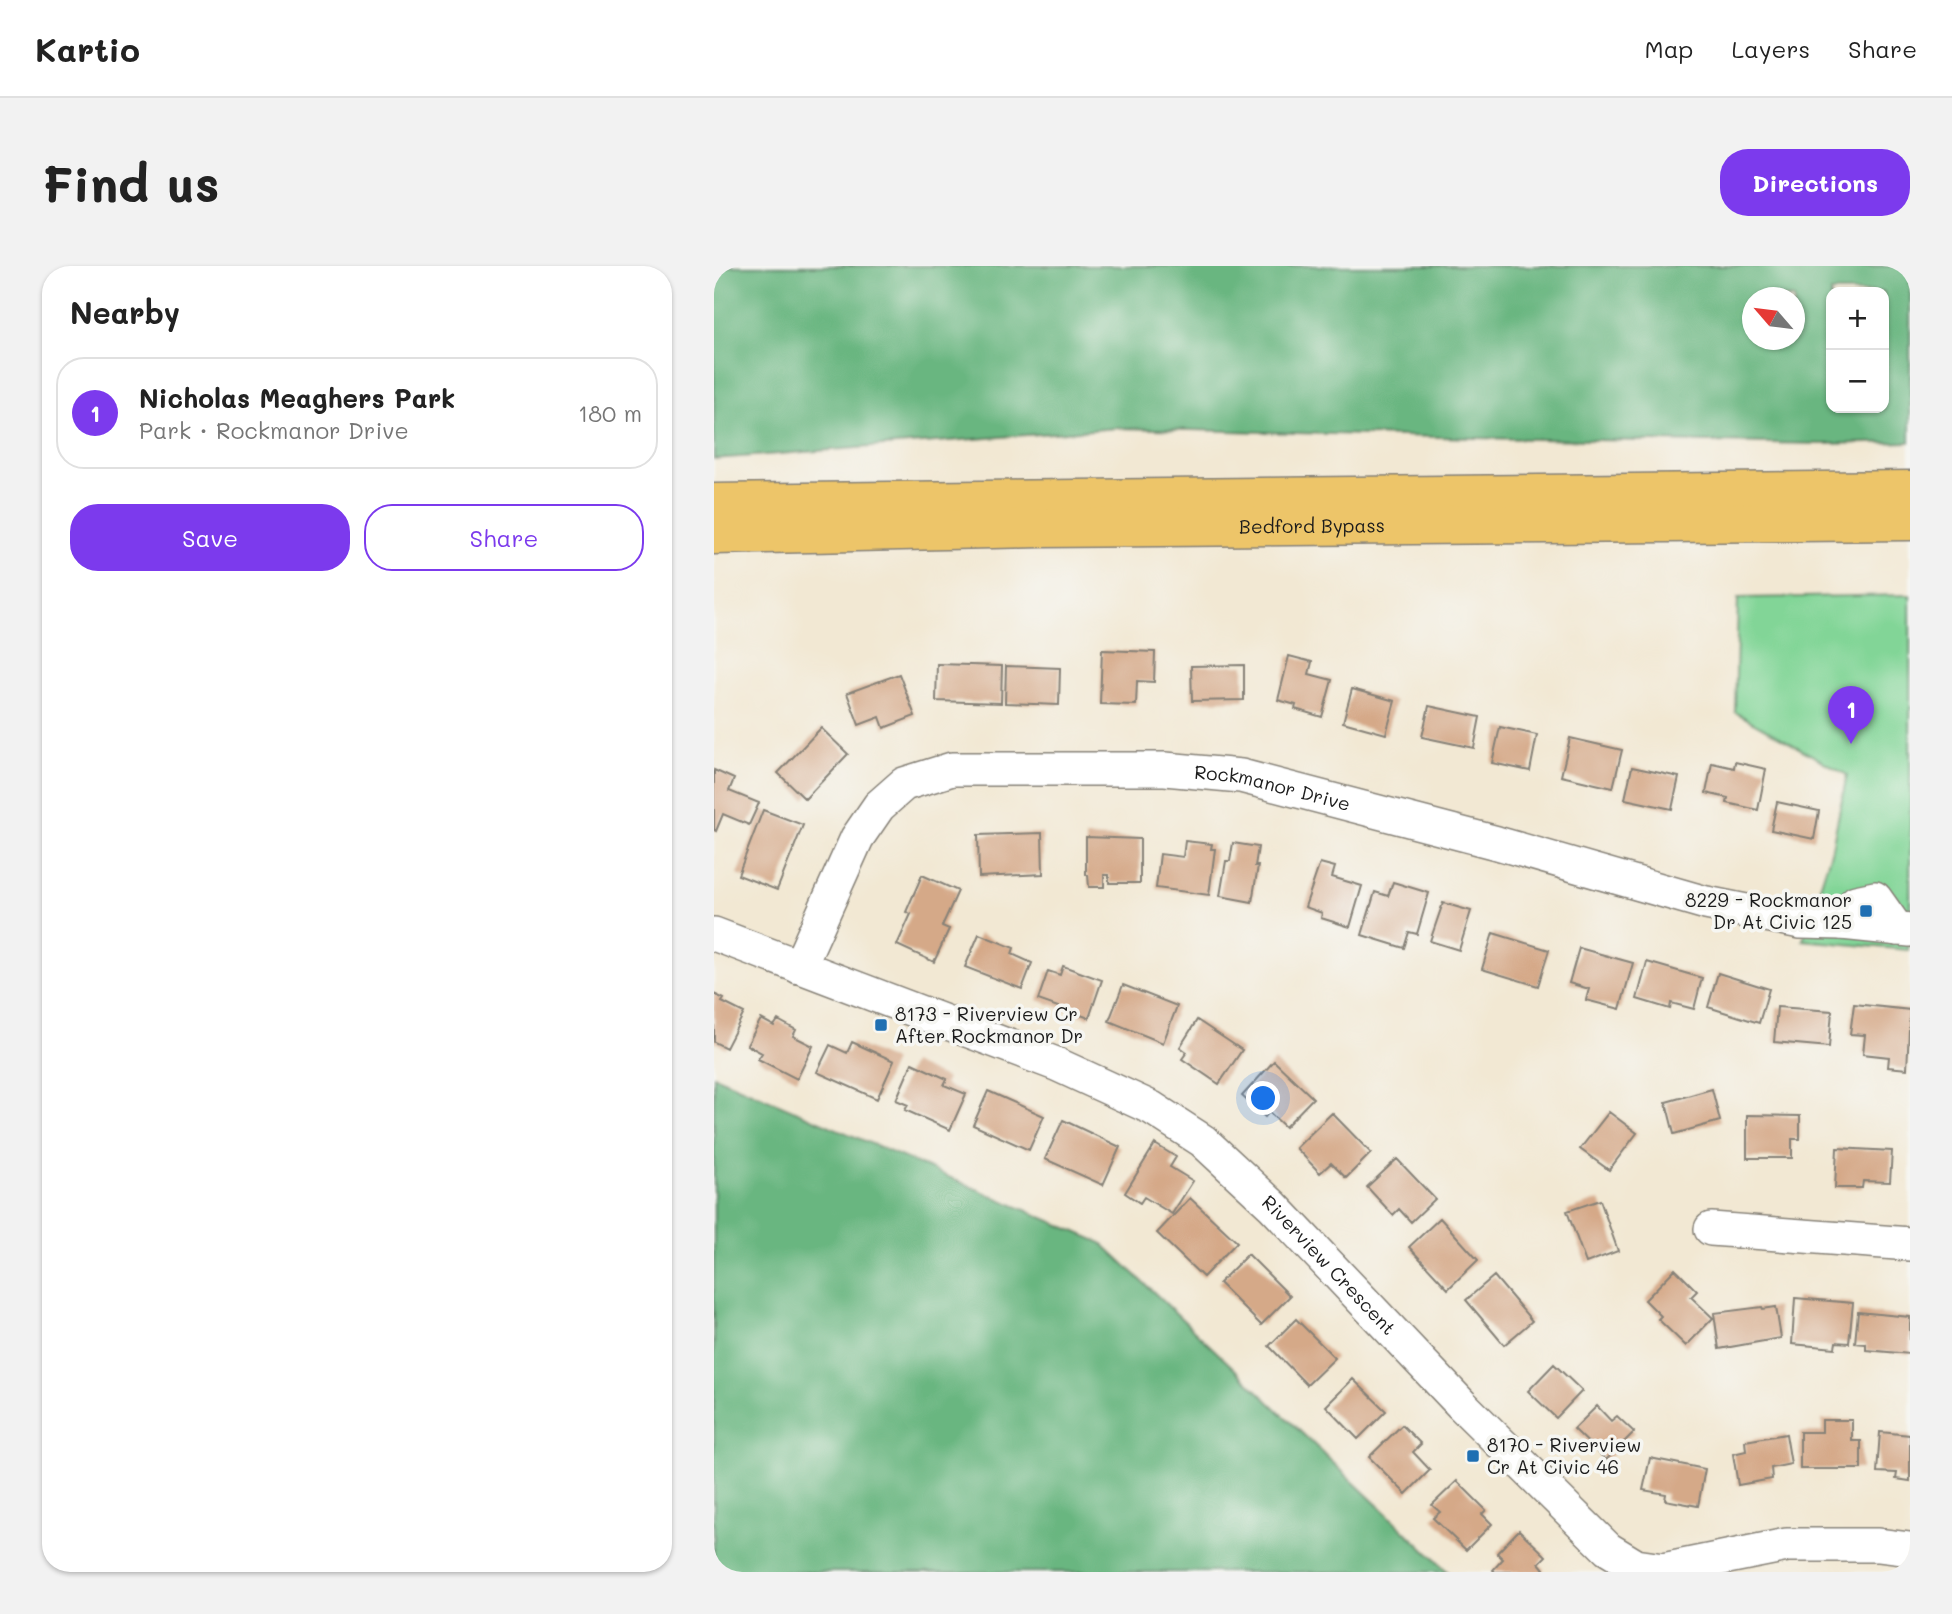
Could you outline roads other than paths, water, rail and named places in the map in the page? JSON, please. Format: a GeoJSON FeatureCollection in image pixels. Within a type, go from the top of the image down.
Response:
{"type":"FeatureCollection","features":[{"type":"Feature","properties":{"kind":"highway","name":"Bedford Bypass"},"geometry":{"type":"LineString","coordinates":[[714,503],[1910,490]]}},
{"type":"Feature","properties":{"kind":"highway","name":"Bedford Bypass"},"geometry":{"type":"LineString","coordinates":[[714,535],[1056,528],[1910,521]]}},
{"type":"Feature","properties":{"kind":"street","name":"Rockmanor Drive"},"geometry":{"type":"LineString","coordinates":[[799,967],[857,838],[879,806],[904,785],[952,769],[1165,769],[1241,776],[1484,839],[1706,903],[1801,922],[1903,929]]}},
{"type":"Feature","properties":{"kind":"street","name":"Riverview Crescent"},"geometry":{"type":"LineString","coordinates":[[714,934],[1056,1064],[1152,1108],[1203,1141],[1273,1206],[1528,1471],[1608,1549],[1636,1566],[1663,1570],[1787,1545],[1878,1545],[1910,1549]]}},
{"type":"Feature","properties":{"kind":"street"},"geometry":{"type":"LineString","coordinates":[[1711,1229],[1910,1244]]}},
{"type":"Feature","properties":{"kind":"place","name":"Nicholas Meaghers Park"},"geometry":{"type":"Point","coordinates":[1851,744]}},
{"type":"Feature","properties":{"kind":"place","name":"8229 - Rockmanor Dr At Civic 125"},"geometry":{"type":"Point","coordinates":[1866,911]}},
{"type":"Feature","properties":{"kind":"place","name":"8173 - Riverview Cr After Rockmanor Dr"},"geometry":{"type":"Point","coordinates":[881,1025]}},
{"type":"Feature","properties":{"kind":"place","name":"8170 - Riverview Cr At Civic 46"},"geometry":{"type":"Point","coordinates":[1473,1456]}}]}
